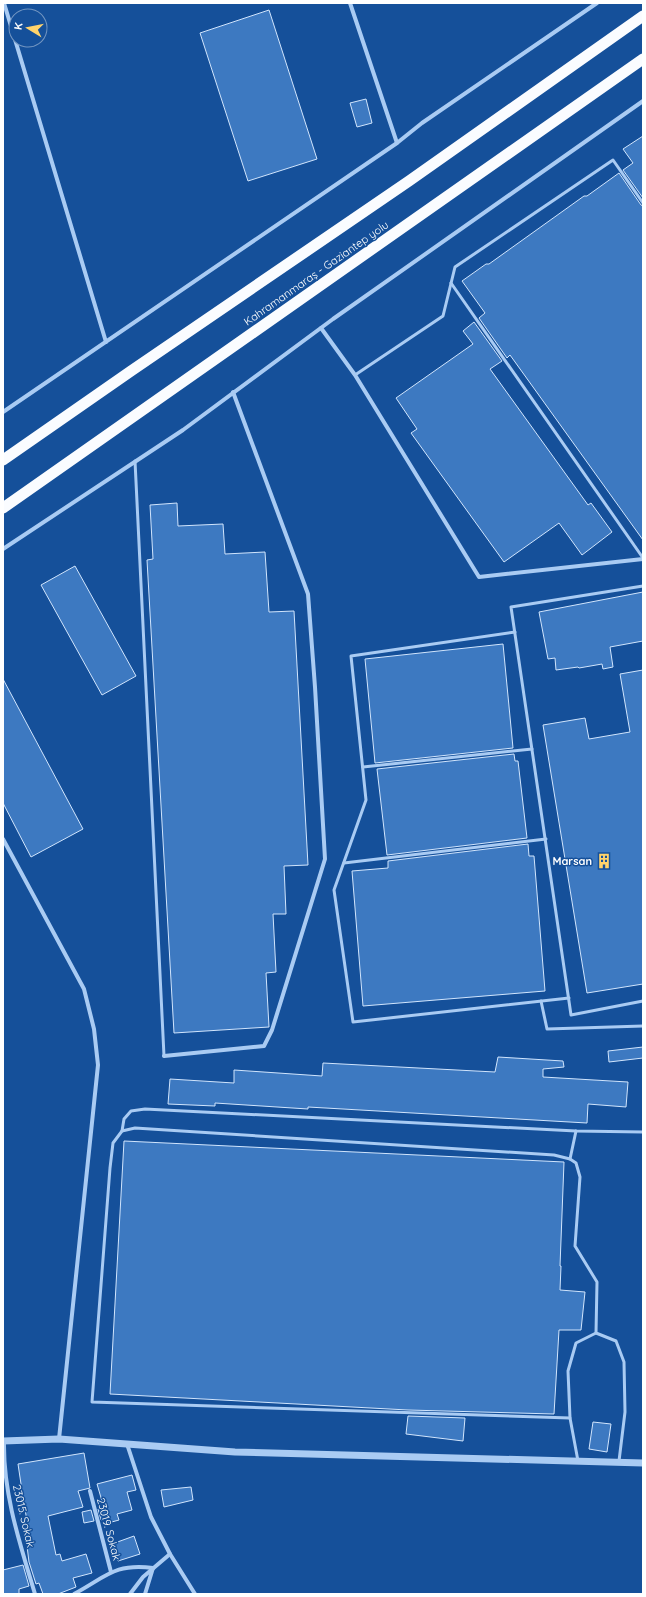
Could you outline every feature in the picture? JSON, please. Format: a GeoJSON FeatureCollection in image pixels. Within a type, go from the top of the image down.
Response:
{"type":"FeatureCollection","features":[{"type":"Feature","properties":{"kind":"highway","name":"Kahramanmaraş - Gaziantep yolu"},"geometry":{"type":"LineString","coordinates":[[3,460],[137,366],[416,177],[643,16]]}},
{"type":"Feature","properties":{"kind":"highway","name":"Kahramanmaraş - Gaziantep yolu"},"geometry":{"type":"LineString","coordinates":[[3,508],[643,59]]}},
{"type":"Feature","properties":{"kind":"street"},"geometry":{"type":"LineString","coordinates":[[4,3],[106,342]]}},
{"type":"Feature","properties":{"kind":"street"},"geometry":{"type":"LineString","coordinates":[[350,3],[397,143]]}},
{"type":"Feature","properties":{"kind":"street"},"geometry":{"type":"LineString","coordinates":[[3,412],[397,143],[422,123],[597,3]]}},
{"type":"Feature","properties":{"kind":"street"},"geometry":{"type":"LineString","coordinates":[[3,549],[183,430],[321,328],[643,101]]}},
{"type":"Feature","properties":{"kind":"street"},"geometry":{"type":"LineString","coordinates":[[321,328],[354,375],[479,578],[643,559]]}},
{"type":"Feature","properties":{"kind":"street"},"geometry":{"type":"LineString","coordinates":[[164,1056],[264,1046],[272,1030],[325,859],[308,594],[234,392]]}},
{"type":"Feature","properties":{"kind":"street"},"geometry":{"type":"LineString","coordinates":[[3,840],[84,989],[94,1030],[98,1065],[59,1439]]}},
{"type":"Feature","properties":{"kind":"street"},"geometry":{"type":"LineString","coordinates":[[4,1441],[59,1439],[235,1452],[643,1463]]}},
{"type":"Feature","properties":{"kind":"street","name":"23015. Sokak"},"geometry":{"type":"LineString","coordinates":[[4,1441],[4,1458],[12,1512],[35,1594]]}},
{"type":"Feature","properties":{"kind":"street"},"geometry":{"type":"LineString","coordinates":[[127,1444],[151,1517],[170,1554],[195,1594]]}},
{"type":"Feature","properties":{"kind":"street","name":"23019. Sokak"},"geometry":{"type":"LineString","coordinates":[[90,1491],[111,1572]]}},
{"type":"Feature","properties":{"kind":"street"},"geometry":{"type":"LineString","coordinates":[[130,1594],[143,1576],[170,1554]]}},
{"type":"Feature","properties":{"kind":"street"},"geometry":{"type":"LineString","coordinates":[[74,1594],[111,1572],[124,1567],[137,1566],[153,1568]]}},
{"type":"Feature","properties":{"kind":"street"},"geometry":{"type":"LineString","coordinates":[[145,1594],[153,1568]]}},
{"type":"Feature","properties":{"kind":"lane"},"geometry":{"type":"LineString","coordinates":[[354,375],[443,316],[455,267],[613,160],[643,203]]}},
{"type":"Feature","properties":{"kind":"lane"},"geometry":{"type":"LineString","coordinates":[[451,283],[643,559]]}},
{"type":"Feature","properties":{"kind":"lane"},"geometry":{"type":"LineString","coordinates":[[135,461],[164,1056]]}},
{"type":"Feature","properties":{"kind":"lane"},"geometry":{"type":"LineString","coordinates":[[643,586],[511,607],[571,1015],[643,1001]]}},
{"type":"Feature","properties":{"kind":"lane"},"geometry":{"type":"LineString","coordinates":[[515,632],[351,656],[366,800],[334,890],[353,1022],[569,998]]}},
{"type":"Feature","properties":{"kind":"lane"},"geometry":{"type":"LineString","coordinates":[[363,767],[532,749]]}},
{"type":"Feature","properties":{"kind":"lane"},"geometry":{"type":"LineString","coordinates":[[344,863],[546,839]]}},
{"type":"Feature","properties":{"kind":"lane"},"geometry":{"type":"LineString","coordinates":[[541,1001],[546,1029],[643,1026]]}},
{"type":"Feature","properties":{"kind":"lane"},"geometry":{"type":"LineString","coordinates":[[570,1418],[92,1402],[113,1143],[122,1131],[124,1120],[131,1111],[145,1109],[576,1131],[643,1132]]}},
{"type":"Feature","properties":{"kind":"lane"},"geometry":{"type":"LineString","coordinates":[[122,1131],[135,1128],[554,1155],[570,1159],[576,1164],[580,1177],[575,1246],[598,1282],[596,1333]]}},
{"type":"Feature","properties":{"kind":"lane"},"geometry":{"type":"LineString","coordinates":[[570,1159],[576,1131]]}},
{"type":"Feature","properties":{"kind":"lane"},"geometry":{"type":"LineString","coordinates":[[578,1461],[570,1418],[568,1371],[576,1343],[596,1333],[616,1341],[624,1362],[625,1412],[619,1462]]}},
{"type":"Feature","properties":{"kind":"building"},"geometry":{"type":"Polygon","coordinates":[[[269,10],[317,159],[248,181],[200,33],[269,10]]]}},
{"type":"Feature","properties":{"kind":"building"},"geometry":{"type":"Polygon","coordinates":[[[366,99],[372,123],[357,127],[350,103],[366,99]]]}},
{"type":"Feature","properties":{"kind":"building"},"geometry":{"type":"Polygon","coordinates":[[[643,136],[643,198],[623,170],[633,163],[623,149],[643,136]]]}},
{"type":"Feature","properties":{"kind":"building"},"geometry":{"type":"Polygon","coordinates":[[[619,173],[643,206],[643,540],[510,355],[507,358],[479,318],[485,313],[462,281],[486,264],[489,264],[584,196],[587,196],[619,173]]]}},
{"type":"Feature","properties":{"kind":"building"},"geometry":{"type":"Polygon","coordinates":[[[474,322],[502,361],[490,369],[588,505],[591,503],[612,532],[582,555],[559,523],[504,562],[411,433],[417,429],[396,398],[473,344],[463,331],[474,322]]]}},
{"type":"Feature","properties":{"kind":"building"},"geometry":{"type":"Polygon","coordinates":[[[177,503],[178,526],[223,524],[225,554],[265,552],[269,612],[294,611],[308,865],[284,866],[286,914],[273,914],[276,972],[266,973],[269,1027],[174,1033],[147,560],[153,559],[150,505],[177,503]]]}},
{"type":"Feature","properties":{"kind":"building"},"geometry":{"type":"Polygon","coordinates":[[[75,566],[136,676],[102,695],[41,585],[75,566]]]}},
{"type":"Feature","properties":{"kind":"building"},"geometry":{"type":"Polygon","coordinates":[[[643,592],[643,641],[610,647],[613,667],[603,669],[602,664],[556,670],[555,658],[548,659],[539,612],[643,592]]]}},
{"type":"Feature","properties":{"kind":"building"},"geometry":{"type":"Polygon","coordinates":[[[503,644],[513,748],[375,763],[365,659],[503,644]]]}},
{"type":"Feature","properties":{"kind":"building","name":"Marsan"},"geometry":{"type":"Polygon","coordinates":[[[643,670],[643,984],[587,993],[543,725],[585,718],[589,739],[630,732],[620,674],[643,670]]]}},
{"type":"Feature","properties":{"kind":"building"},"geometry":{"type":"Polygon","coordinates":[[[3,679],[83,829],[31,857],[3,803],[3,679]]]}},
{"type":"Feature","properties":{"kind":"building"},"geometry":{"type":"Polygon","coordinates":[[[514,754],[515,761],[518,761],[527,838],[387,855],[377,769],[514,754]]]}},
{"type":"Feature","properties":{"kind":"building"},"geometry":{"type":"Polygon","coordinates":[[[528,844],[529,856],[534,856],[545,991],[363,1006],[352,871],[388,868],[388,861],[528,844]]]}},
{"type":"Feature","properties":{"kind":"building"},"geometry":{"type":"Polygon","coordinates":[[[643,1047],[643,1058],[609,1062],[608,1051],[643,1047]]]}},
{"type":"Feature","properties":{"kind":"building"},"geometry":{"type":"Polygon","coordinates":[[[498,1057],[563,1061],[564,1067],[543,1069],[543,1077],[628,1082],[626,1107],[588,1104],[587,1123],[308,1107],[308,1109],[215,1103],[215,1106],[168,1104],[170,1079],[234,1083],[234,1070],[322,1076],[323,1063],[495,1072],[498,1057]]]}},
{"type":"Feature","properties":{"kind":"building"},"geometry":{"type":"Polygon","coordinates":[[[124,1141],[564,1162],[560,1290],[585,1292],[581,1330],[559,1330],[554,1414],[408,1410],[110,1394],[124,1141]]]}},
{"type":"Feature","properties":{"kind":"building"},"geometry":{"type":"Polygon","coordinates":[[[408,1416],[465,1418],[463,1441],[406,1434],[408,1416]]]}},
{"type":"Feature","properties":{"kind":"building"},"geometry":{"type":"Polygon","coordinates":[[[593,1422],[611,1424],[607,1452],[589,1449],[593,1422]]]}},
{"type":"Feature","properties":{"kind":"building"},"geometry":{"type":"Polygon","coordinates":[[[84,1453],[90,1488],[78,1491],[83,1507],[48,1516],[56,1555],[60,1554],[62,1561],[86,1554],[92,1573],[73,1578],[76,1587],[58,1594],[43,1594],[39,1583],[36,1584],[29,1562],[27,1546],[32,1545],[25,1510],[22,1511],[21,1484],[18,1464],[84,1453]]]}},
{"type":"Feature","properties":{"kind":"building"},"geometry":{"type":"Polygon","coordinates":[[[132,1475],[136,1490],[127,1492],[132,1510],[117,1514],[119,1520],[108,1523],[107,1519],[101,1520],[98,1509],[104,1508],[97,1484],[132,1475]]]}},
{"type":"Feature","properties":{"kind":"building"},"geometry":{"type":"Polygon","coordinates":[[[191,1487],[193,1500],[164,1507],[161,1490],[191,1487]]]}},
{"type":"Feature","properties":{"kind":"building"},"geometry":{"type":"Polygon","coordinates":[[[91,1510],[94,1521],[84,1523],[82,1512],[91,1510]]]}},
{"type":"Feature","properties":{"kind":"building"},"geometry":{"type":"Polygon","coordinates":[[[134,1536],[140,1554],[118,1561],[112,1544],[134,1536]]]}},
{"type":"Feature","properties":{"kind":"building"},"geometry":{"type":"Polygon","coordinates":[[[23,1565],[29,1586],[19,1589],[19,1594],[3,1594],[3,1570],[23,1565]]]}},
{"type":"Feature","properties":{"kind":"place","name":"Marsan"},"geometry":{"type":"Point","coordinates":[604,861]}}]}
